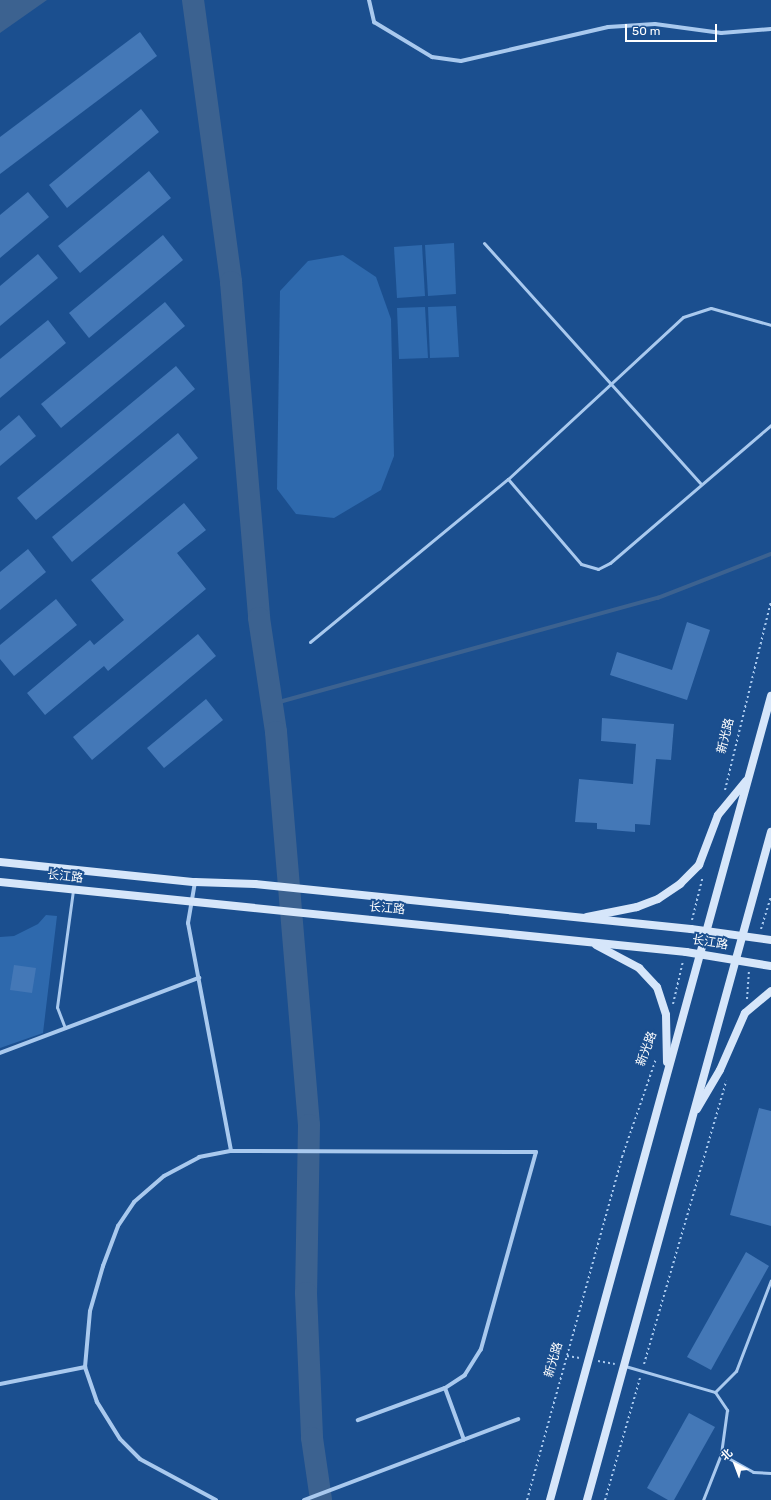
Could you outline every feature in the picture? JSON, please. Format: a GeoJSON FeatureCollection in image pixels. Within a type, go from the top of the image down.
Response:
{"type":"FeatureCollection","features":[{"type":"Feature","properties":{"kind":"main road","name":"新光路"},"geometry":{"type":"LineString","coordinates":[[550,1500],[771,696]]}},
{"type":"Feature","properties":{"kind":"main road"},"geometry":{"type":"LineString","coordinates":[[581,918],[637,907],[658,899],[680,884],[699,865],[718,815],[748,779]]}},
{"type":"Feature","properties":{"kind":"main road"},"geometry":{"type":"LineString","coordinates":[[587,1500],[734,959],[771,832]]}},
{"type":"Feature","properties":{"kind":"main road","name":"长江路"},"geometry":{"type":"LineString","coordinates":[[0,862],[195,882],[255,884],[327,893],[691,929],[771,940]]}},
{"type":"Feature","properties":{"kind":"main road","name":"长江路"},"geometry":{"type":"LineString","coordinates":[[0,882],[327,916],[582,940],[686,952],[771,966]]}},
{"type":"Feature","properties":{"kind":"main road"},"geometry":{"type":"LineString","coordinates":[[582,940],[639,968],[657,987],[666,1015],[668,1070]]}},
{"type":"Feature","properties":{"kind":"main road"},"geometry":{"type":"LineString","coordinates":[[691,1118],[720,1070],[745,1014],[771,991]]}},
{"type":"Feature","properties":{"kind":"street"},"geometry":{"type":"LineString","coordinates":[[369,0],[374,22],[432,57],[460,61],[608,27],[655,24],[721,33],[771,29]]}},
{"type":"Feature","properties":{"kind":"street"},"geometry":{"type":"LineString","coordinates":[[195,882],[188,923],[231,1151]]}},
{"type":"Feature","properties":{"kind":"street"},"geometry":{"type":"LineString","coordinates":[[0,1053],[198,978]]}},
{"type":"Feature","properties":{"kind":"street"},"geometry":{"type":"LineString","coordinates":[[216,1500],[140,1459],[125,1444],[97,1402],[85,1367],[90,1311],[103,1266],[118,1226],[134,1202],[164,1176],[199,1157],[231,1151],[283,1153],[332,1150],[536,1152],[481,1350],[465,1375],[445,1388],[358,1420]]}},
{"type":"Feature","properties":{"kind":"street"},"geometry":{"type":"LineString","coordinates":[[0,1384],[85,1367]]}},
{"type":"Feature","properties":{"kind":"street"},"geometry":{"type":"LineString","coordinates":[[445,1388],[464,1440]]}},
{"type":"Feature","properties":{"kind":"street"},"geometry":{"type":"LineString","coordinates":[[304,1500],[346,1487],[518,1419]]}},
{"type":"Feature","properties":{"kind":"lane"},"geometry":{"type":"LineString","coordinates":[[484,243],[701,484]]}},
{"type":"Feature","properties":{"kind":"lane"},"geometry":{"type":"LineString","coordinates":[[310,642],[508,479],[683,317],[699,309],[711,308],[771,325]]}},
{"type":"Feature","properties":{"kind":"lane"},"geometry":{"type":"LineString","coordinates":[[508,479],[581,564],[598,569],[610,563],[771,425]]}},
{"type":"Feature","properties":{"kind":"lane"},"geometry":{"type":"LineString","coordinates":[[64,1028],[57,1007],[73,890]]}},
{"type":"Feature","properties":{"kind":"lane"},"geometry":{"type":"LineString","coordinates":[[715,1392],[736,1371],[771,1280]]}},
{"type":"Feature","properties":{"kind":"lane"},"geometry":{"type":"LineString","coordinates":[[624,1366],[715,1392],[727,1410],[721,1454],[703,1500]]}},
{"type":"Feature","properties":{"kind":"lane"},"geometry":{"type":"LineString","coordinates":[[721,1454],[754,1472],[771,1473]]}},
{"type":"Feature","properties":{"kind":"path","name":"新光路"},"geometry":{"type":"LineString","coordinates":[[724,793],[771,601]]}},
{"type":"Feature","properties":{"kind":"path"},"geometry":{"type":"LineString","coordinates":[[691,929],[703,874]]}},
{"type":"Feature","properties":{"kind":"path"},"geometry":{"type":"LineString","coordinates":[[759,938],[771,897]]}},
{"type":"Feature","properties":{"kind":"path"},"geometry":{"type":"LineString","coordinates":[[672,1008],[686,952]]}},
{"type":"Feature","properties":{"kind":"path"},"geometry":{"type":"LineString","coordinates":[[745,1014],[750,963]]}},
{"type":"Feature","properties":{"kind":"path","name":"新光路"},"geometry":{"type":"LineString","coordinates":[[527,1500],[622,1157],[658,1053]]}},
{"type":"Feature","properties":{"kind":"path"},"geometry":{"type":"LineString","coordinates":[[605,1500],[728,1073]]}},
{"type":"Feature","properties":{"kind":"shaded area"},"geometry":{"type":"Polygon","coordinates":[[[0,0],[47,0],[0,33],[0,0]]]}},
{"type":"Feature","properties":{"kind":"shaded area"},"geometry":{"type":"Polygon","coordinates":[[[454,243],[456,294],[428,296],[425,245],[454,243]]]}},
{"type":"Feature","properties":{"kind":"shaded area"},"geometry":{"type":"Polygon","coordinates":[[[422,245],[425,296],[397,298],[394,247],[422,245]]]}},
{"type":"Feature","properties":{"kind":"shaded area"},"geometry":{"type":"Polygon","coordinates":[[[343,255],[376,277],[391,319],[394,456],[381,490],[334,518],[296,514],[277,489],[280,291],[308,261],[343,255]]]}},
{"type":"Feature","properties":{"kind":"shaded area"},"geometry":{"type":"Polygon","coordinates":[[[456,306],[459,357],[430,358],[428,307],[456,306]]]}},
{"type":"Feature","properties":{"kind":"shaded area"},"geometry":{"type":"Polygon","coordinates":[[[425,307],[428,358],[399,359],[397,308],[425,307]]]}},
{"type":"Feature","properties":{"kind":"shaded area"},"geometry":{"type":"Polygon","coordinates":[[[46,915],[57,916],[43,1033],[0,1048],[0,937],[14,936],[38,924],[46,915]]]}},
{"type":"Feature","properties":{"kind":"building"},"geometry":{"type":"Polygon","coordinates":[[[140,32],[157,56],[0,174],[0,137],[140,32]]]}},
{"type":"Feature","properties":{"kind":"building"},"geometry":{"type":"Polygon","coordinates":[[[141,109],[159,132],[67,208],[49,185],[141,109]]]}},
{"type":"Feature","properties":{"kind":"building"},"geometry":{"type":"Polygon","coordinates":[[[149,171],[171,198],[80,273],[58,246],[149,171]]]}},
{"type":"Feature","properties":{"kind":"building"},"geometry":{"type":"Polygon","coordinates":[[[28,192],[49,217],[0,258],[0,215],[28,192]]]}},
{"type":"Feature","properties":{"kind":"building"},"geometry":{"type":"Polygon","coordinates":[[[163,235],[183,260],[89,338],[69,313],[163,235]]]}},
{"type":"Feature","properties":{"kind":"building"},"geometry":{"type":"Polygon","coordinates":[[[38,254],[58,278],[0,326],[0,286],[38,254]]]}},
{"type":"Feature","properties":{"kind":"building"},"geometry":{"type":"Polygon","coordinates":[[[165,302],[185,326],[61,428],[41,404],[165,302]]]}},
{"type":"Feature","properties":{"kind":"building"},"geometry":{"type":"Polygon","coordinates":[[[48,320],[66,343],[0,398],[0,359],[48,320]]]}},
{"type":"Feature","properties":{"kind":"building"},"geometry":{"type":"Polygon","coordinates":[[[176,366],[195,389],[36,520],[17,498],[176,366]]]}},
{"type":"Feature","properties":{"kind":"building"},"geometry":{"type":"Polygon","coordinates":[[[19,415],[36,436],[0,466],[0,431],[19,415]]]}},
{"type":"Feature","properties":{"kind":"building"},"geometry":{"type":"Polygon","coordinates":[[[178,433],[198,458],[72,562],[52,537],[178,433]]]}},
{"type":"Feature","properties":{"kind":"building"},"geometry":{"type":"Polygon","coordinates":[[[184,503],[206,530],[177,553],[206,589],[108,671],[104,666],[45,715],[27,693],[90,640],[94,645],[124,620],[91,580],[184,503]]]}},
{"type":"Feature","properties":{"kind":"building"},"geometry":{"type":"Polygon","coordinates":[[[28,549],[46,572],[0,610],[0,572],[28,549]]]}},
{"type":"Feature","properties":{"kind":"building"},"geometry":{"type":"Polygon","coordinates":[[[56,599],[77,625],[14,676],[0,659],[0,645],[56,599]]]}},
{"type":"Feature","properties":{"kind":"building"},"geometry":{"type":"Polygon","coordinates":[[[687,622],[710,630],[687,700],[610,675],[617,652],[672,670],[687,622]]]}},
{"type":"Feature","properties":{"kind":"building"},"geometry":{"type":"Polygon","coordinates":[[[198,634],[216,656],[92,760],[73,737],[198,634]]]}},
{"type":"Feature","properties":{"kind":"building"},"geometry":{"type":"Polygon","coordinates":[[[206,699],[223,720],[164,768],[147,748],[206,699]]]}},
{"type":"Feature","properties":{"kind":"building"},"geometry":{"type":"Polygon","coordinates":[[[602,718],[674,724],[671,760],[656,759],[650,825],[635,824],[635,832],[597,829],[597,823],[575,822],[579,779],[633,784],[636,744],[601,741],[602,718]]]}},
{"type":"Feature","properties":{"kind":"building"},"geometry":{"type":"Polygon","coordinates":[[[14,965],[36,968],[32,993],[10,990],[14,965]]]}},
{"type":"Feature","properties":{"kind":"building"},"geometry":{"type":"Polygon","coordinates":[[[759,1108],[771,1111],[771,1226],[730,1215],[759,1108]]]}},
{"type":"Feature","properties":{"kind":"building"},"geometry":{"type":"Polygon","coordinates":[[[746,1252],[769,1266],[711,1370],[687,1357],[746,1252]]]}},
{"type":"Feature","properties":{"kind":"building"},"geometry":{"type":"Polygon","coordinates":[[[689,1413],[715,1427],[674,1500],[668,1500],[647,1488],[689,1413]]]}},
{"type":"Feature","properties":{"kind":"waterway"},"geometry":{"type":"LineString","coordinates":[[193,0],[231,282],[259,618],[276,732],[309,1125],[306,1293],[312,1438],[321,1500]]}},
{"type":"Feature","properties":{"kind":"waterway"},"geometry":{"type":"LineString","coordinates":[[272,704],[658,598],[771,554]]}}]}
